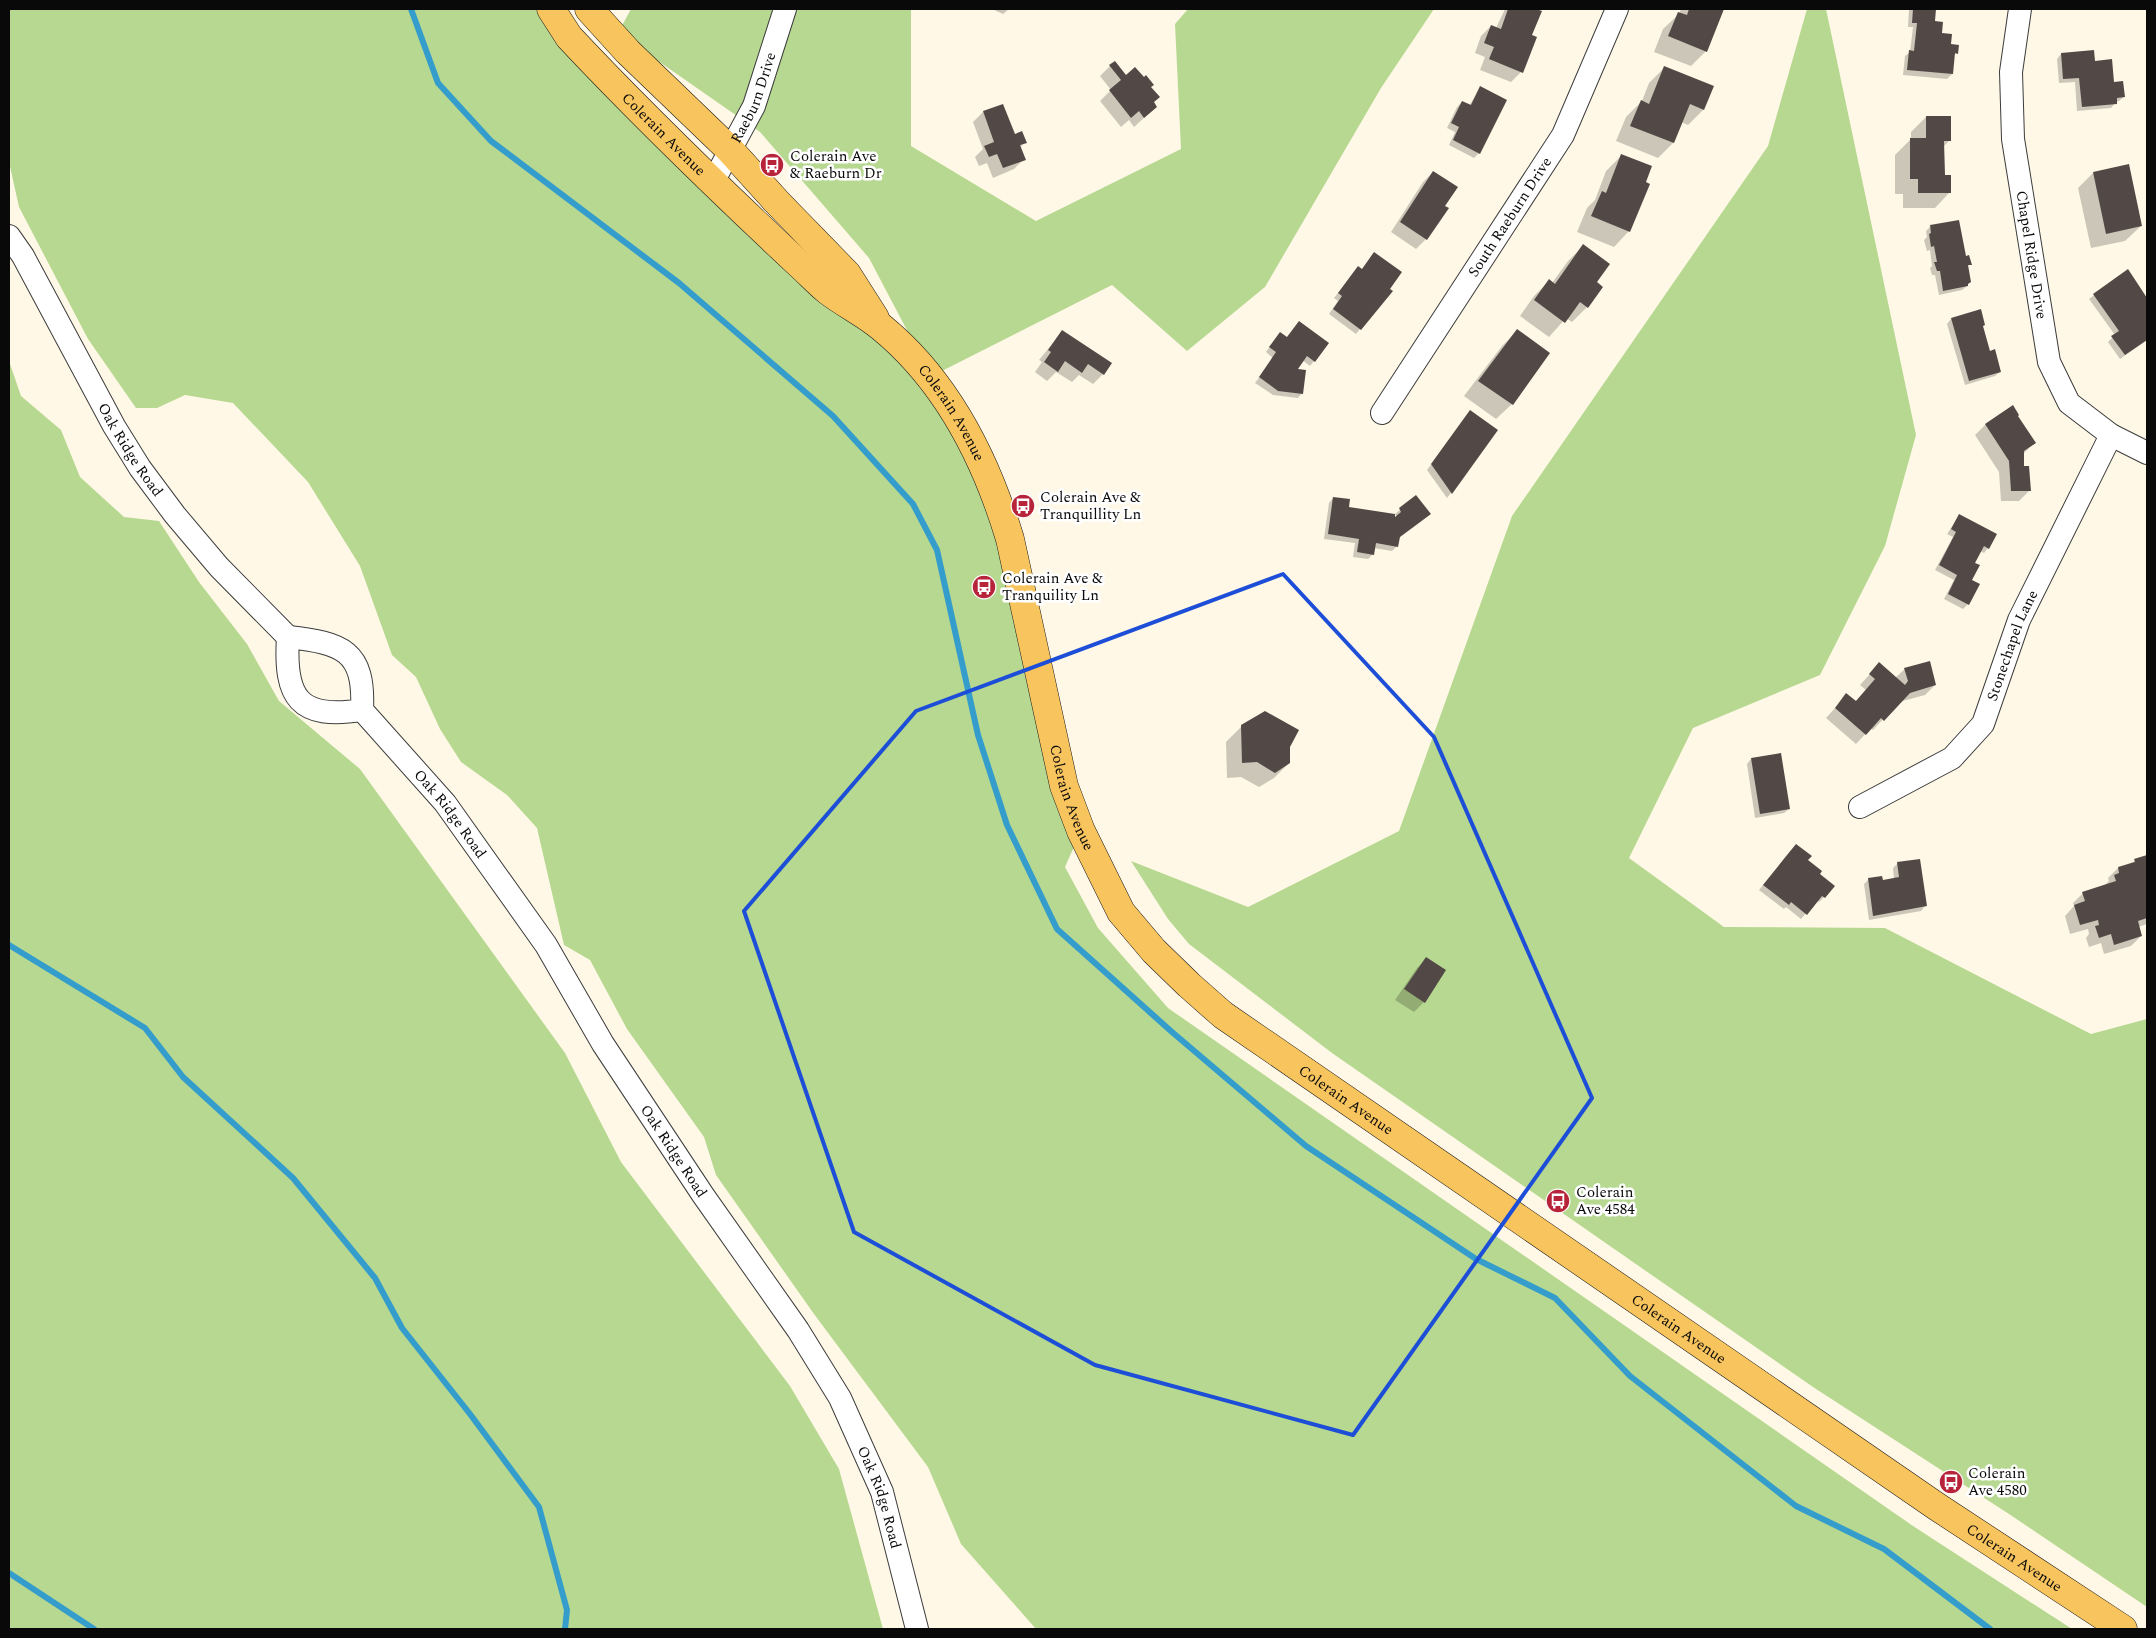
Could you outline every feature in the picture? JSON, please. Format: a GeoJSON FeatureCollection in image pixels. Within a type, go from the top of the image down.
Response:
{"type":"FeatureCollection","features":[{"type":"Feature","properties":{"kind":"main road","name":"Colerain Avenue"},"geometry":{"type":"LineString","coordinates":[[551,9],[569,37],[712,182],[827,290],[880,326],[908,351],[931,376],[961,422],[986,468],[1010,539],[1047,716],[1064,786],[1081,831],[1121,912],[1154,951],[1189,985],[1223,1014],[1928,1500],[2123,1629]]}},
{"type":"Feature","properties":{"kind":"main road","name":"Colerain Avenue"},"geometry":{"type":"LineString","coordinates":[[589,9],[628,52],[730,150],[776,201],[847,274],[880,326]]}},
{"type":"Feature","properties":{"kind":"street","name":"Raeburn Drive"},"geometry":{"type":"LineString","coordinates":[[712,182],[754,106],[785,9]]}},
{"type":"Feature","properties":{"kind":"street","name":"South Raeburn Drive"},"geometry":{"type":"LineString","coordinates":[[1382,413],[1564,135],[1617,9]]}},
{"type":"Feature","properties":{"kind":"street","name":"Chapel Ridge Drive"},"geometry":{"type":"LineString","coordinates":[[2020,9],[2010,72],[2013,139],[2049,362],[2069,402],[2111,435],[2147,453]]}},
{"type":"Feature","properties":{"kind":"street","name":"Oak Ridge Road"},"geometry":{"type":"LineString","coordinates":[[9,236],[23,256],[114,426],[140,468],[175,515],[219,567],[288,637]]}},
{"type":"Feature","properties":{"kind":"street","name":"Stonechapel Lane"},"geometry":{"type":"LineString","coordinates":[[1860,807],[1952,758],[1983,724],[2019,620],[2111,435]]}},
{"type":"Feature","properties":{"kind":"street"},"geometry":{"type":"LineString","coordinates":[[288,637],[321,640],[347,652],[360,672],[363,690],[362,710],[342,713],[317,711],[299,701],[291,683],[287,659],[288,637]]}},
{"type":"Feature","properties":{"kind":"street","name":"Oak Ridge Road"},"geometry":{"type":"LineString","coordinates":[[362,710],[445,803],[546,945],[603,1044],[702,1195],[798,1330],[840,1398],[882,1492],[917,1629]]}},
{"type":"Feature","properties":{"kind":"highlighted area"},"geometry":{"type":"Polygon","coordinates":[[[1283,574],[1434,737],[1592,1098],[1353,1435],[1095,1365],[854,1232],[744,911],[916,711],[1283,574]]]}},
{"type":"Feature","properties":{"kind":"green space"},"geometry":{"type":"Polygon","coordinates":[[[9,9],[551,9],[930,374],[869,258],[760,132],[618,33],[631,9],[911,9],[911,146],[1036,221],[1181,149],[1175,24],[1188,9],[1434,9],[1381,88],[1265,287],[1187,351],[1112,285],[932,376],[986,468],[1081,831],[1065,867],[1098,928],[1168,1008],[1913,1526],[2072,1629],[1036,1629],[961,1544],[928,1467],[814,1314],[716,1175],[704,1137],[627,1029],[590,960],[564,945],[537,828],[507,795],[461,762],[440,729],[416,677],[392,655],[360,566],[308,482],[233,403],[185,395],[157,408],[136,408],[88,339],[19,207],[9,162],[9,9]]]}},
{"type":"Feature","properties":{"kind":"green space"},"geometry":{"type":"Polygon","coordinates":[[[1807,9],[1826,9],[1916,435],[1885,546],[1820,675],[1693,728],[1629,858],[1724,927],[1885,928],[2091,1034],[2147,1019],[2147,1607],[2009,1514],[1813,1387],[1332,1053],[1189,944],[1168,919],[1131,861],[1248,907],[1399,831],[1512,516],[1768,146],[1807,9]]]}},
{"type":"Feature","properties":{"kind":"green space"},"geometry":{"type":"Polygon","coordinates":[[[9,361],[21,396],[61,430],[80,477],[124,517],[159,521],[199,582],[247,644],[279,701],[360,769],[565,1053],[621,1162],[790,1386],[839,1469],[883,1629],[9,1629],[9,361]]]}},
{"type":"Feature","properties":{"kind":"building"},"geometry":{"type":"Polygon","coordinates":[[[1508,9],[1536,9],[1542,11],[1532,35],[1537,37],[1523,73],[1489,59],[1494,47],[1484,43],[1491,25],[1501,29],[1508,9]]]}},
{"type":"Feature","properties":{"kind":"building"},"geometry":{"type":"Polygon","coordinates":[[[1689,9],[1724,9],[1707,52],[1668,36],[1678,12],[1687,15],[1689,9]]]}},
{"type":"Feature","properties":{"kind":"building"},"geometry":{"type":"Polygon","coordinates":[[[1913,9],[1936,9],[1935,21],[1943,22],[1942,33],[1952,34],[1951,44],[1959,45],[1958,54],[1955,53],[1953,74],[1907,70],[1909,50],[1914,51],[1917,23],[1912,23],[1913,9]]]}},
{"type":"Feature","properties":{"kind":"building"},"geometry":{"type":"Polygon","coordinates":[[[2094,50],[2095,61],[2112,59],[2114,82],[2123,81],[2125,97],[2117,98],[2117,104],[2082,107],[2079,78],[2063,79],[2061,53],[2094,50]]]}},
{"type":"Feature","properties":{"kind":"building"},"geometry":{"type":"Polygon","coordinates":[[[1115,61],[1126,75],[1135,67],[1144,77],[1146,75],[1154,85],[1151,87],[1160,97],[1154,102],[1157,107],[1144,118],[1139,111],[1131,118],[1109,90],[1121,80],[1109,65],[1115,61]]]}},
{"type":"Feature","properties":{"kind":"building"},"geometry":{"type":"Polygon","coordinates":[[[1664,66],[1714,86],[1704,110],[1690,104],[1674,143],[1630,126],[1641,100],[1649,104],[1664,66]]]}},
{"type":"Feature","properties":{"kind":"building"},"geometry":{"type":"Polygon","coordinates":[[[1480,86],[1507,100],[1480,154],[1453,140],[1459,127],[1451,123],[1462,101],[1471,105],[1480,86]]]}},
{"type":"Feature","properties":{"kind":"building"},"geometry":{"type":"Polygon","coordinates":[[[1003,104],[1015,134],[1022,131],[1027,143],[1020,145],[1026,160],[1003,168],[997,154],[989,157],[984,146],[994,142],[983,111],[1003,104]]]}},
{"type":"Feature","properties":{"kind":"building"},"geometry":{"type":"Polygon","coordinates":[[[1926,116],[1951,116],[1951,141],[1944,141],[1945,175],[1951,175],[1951,193],[1918,193],[1918,179],[1910,179],[1910,138],[1926,138],[1926,116]]]}},
{"type":"Feature","properties":{"kind":"building"},"geometry":{"type":"Polygon","coordinates":[[[1621,154],[1652,166],[1646,182],[1650,184],[1630,232],[1591,216],[1602,191],[1606,193],[1621,154]]]}},
{"type":"Feature","properties":{"kind":"building"},"geometry":{"type":"Polygon","coordinates":[[[2129,164],[2142,226],[2106,234],[2093,172],[2129,164]]]}},
{"type":"Feature","properties":{"kind":"building"},"geometry":{"type":"Polygon","coordinates":[[[1433,171],[1458,187],[1445,206],[1449,208],[1427,240],[1400,222],[1433,171]]]}},
{"type":"Feature","properties":{"kind":"building"},"geometry":{"type":"Polygon","coordinates":[[[1959,220],[1966,256],[1969,255],[1972,265],[1968,265],[1971,282],[1968,286],[1943,291],[1940,271],[1937,271],[1934,262],[1937,262],[1934,246],[1931,247],[1930,225],[1959,220]]]}},
{"type":"Feature","properties":{"kind":"building"},"geometry":{"type":"Polygon","coordinates":[[[1583,244],[1610,264],[1597,282],[1603,287],[1588,308],[1580,302],[1565,323],[1534,300],[1549,279],[1555,284],[1583,244]]]}},
{"type":"Feature","properties":{"kind":"building"},"geometry":{"type":"Polygon","coordinates":[[[1374,252],[1402,272],[1390,289],[1393,291],[1361,330],[1333,309],[1342,296],[1338,293],[1358,266],[1362,269],[1374,252]]]}},
{"type":"Feature","properties":{"kind":"building"},"geometry":{"type":"Polygon","coordinates":[[[2128,269],[2147,298],[2147,340],[2125,355],[2111,336],[2119,331],[2093,294],[2128,269]]]}},
{"type":"Feature","properties":{"kind":"building"},"geometry":{"type":"Polygon","coordinates":[[[1981,309],[1985,325],[1983,326],[1990,351],[1995,349],[2001,372],[1969,381],[1951,318],[1981,309]]]}},
{"type":"Feature","properties":{"kind":"building"},"geometry":{"type":"Polygon","coordinates":[[[1299,321],[1329,343],[1315,362],[1307,356],[1298,369],[1306,370],[1303,394],[1278,391],[1259,377],[1276,352],[1269,347],[1280,332],[1287,337],[1299,321]]]}},
{"type":"Feature","properties":{"kind":"building"},"geometry":{"type":"Polygon","coordinates":[[[1517,329],[1550,353],[1513,405],[1478,381],[1517,329]]]}},
{"type":"Feature","properties":{"kind":"building"},"geometry":{"type":"Polygon","coordinates":[[[1062,330],[1112,363],[1104,375],[1088,364],[1082,373],[1065,361],[1058,372],[1044,362],[1051,352],[1048,350],[1062,330]]]}},
{"type":"Feature","properties":{"kind":"building"},"geometry":{"type":"Polygon","coordinates":[[[2013,405],[2036,443],[2024,451],[2024,466],[2029,466],[2031,491],[2011,491],[2009,461],[1985,424],[2013,405]]]}},
{"type":"Feature","properties":{"kind":"building"},"geometry":{"type":"Polygon","coordinates":[[[1470,410],[1498,430],[1452,494],[1431,464],[1470,410]]]}},
{"type":"Feature","properties":{"kind":"building"},"geometry":{"type":"Polygon","coordinates":[[[1416,495],[1431,514],[1400,537],[1398,547],[1376,543],[1374,555],[1357,552],[1359,539],[1328,534],[1333,497],[1350,499],[1349,507],[1395,514],[1395,517],[1401,512],[1399,508],[1416,495]]]}},
{"type":"Feature","properties":{"kind":"building"},"geometry":{"type":"Polygon","coordinates":[[[1959,514],[1997,534],[1989,549],[1984,546],[1975,563],[1980,565],[1972,580],[1980,584],[1969,605],[1948,594],[1957,575],[1939,565],[1956,532],[1951,529],[1959,514]]]}},
{"type":"Feature","properties":{"kind":"building"},"geometry":{"type":"Polygon","coordinates":[[[1930,661],[1936,685],[1910,693],[1884,721],[1881,718],[1866,735],[1835,708],[1846,693],[1856,701],[1875,679],[1869,674],[1879,662],[1905,685],[1908,681],[1904,668],[1930,661]]]}},
{"type":"Feature","properties":{"kind":"building"},"geometry":{"type":"Polygon","coordinates":[[[1265,711],[1299,730],[1290,747],[1290,763],[1275,773],[1257,762],[1242,763],[1241,725],[1265,711]]]}},
{"type":"Feature","properties":{"kind":"building"},"geometry":{"type":"Polygon","coordinates":[[[1781,753],[1790,809],[1760,814],[1751,758],[1781,753]]]}},
{"type":"Feature","properties":{"kind":"building"},"geometry":{"type":"Polygon","coordinates":[[[1796,844],[1812,856],[1808,860],[1822,871],[1820,874],[1835,886],[1825,898],[1822,896],[1807,915],[1791,902],[1789,905],[1763,885],[1796,844]]]}},
{"type":"Feature","properties":{"kind":"building"},"geometry":{"type":"Polygon","coordinates":[[[2147,855],[2147,918],[2138,921],[2142,936],[2114,945],[2111,934],[2099,938],[2095,926],[2099,925],[2098,920],[2080,925],[2074,905],[2085,901],[2082,892],[2116,881],[2114,875],[2119,873],[2118,867],[2135,862],[2134,859],[2147,855]]]}},
{"type":"Feature","properties":{"kind":"building"},"geometry":{"type":"Polygon","coordinates":[[[1920,859],[1927,906],[1873,916],[1868,878],[1882,876],[1883,880],[1899,877],[1897,862],[1920,859]]]}},
{"type":"Feature","properties":{"kind":"building"},"geometry":{"type":"Polygon","coordinates":[[[1426,957],[1446,970],[1425,1003],[1404,989],[1426,957]]]}},
{"type":"Feature","properties":{"kind":"waterway"},"geometry":{"type":"LineString","coordinates":[[411,9],[438,83],[491,141],[679,283],[833,416],[913,504],[937,550],[978,735],[1007,825],[1057,929],[1172,1032],[1306,1146],[1476,1259],[1555,1298],[1630,1376],[1796,1506],[1884,1549],[1990,1629]]}},
{"type":"Feature","properties":{"kind":"waterway"},"geometry":{"type":"LineString","coordinates":[[9,945],[145,1028],[183,1077],[293,1178],[375,1278],[402,1328],[470,1414],[539,1507],[567,1610],[565,1629]]}},
{"type":"Feature","properties":{"kind":"waterway"},"geometry":{"type":"LineString","coordinates":[[9,1573],[94,1629]]}},
{"type":"Feature","properties":{"kind":"place","name":"Colerain Ave & Raeburn Dr"},"geometry":{"type":"Point","coordinates":[772,165]}},
{"type":"Feature","properties":{"kind":"place","name":"Colerain Ave & Tranquillity Ln"},"geometry":{"type":"Point","coordinates":[1023,506]}},
{"type":"Feature","properties":{"kind":"place","name":"Colerain Ave & Tranquility Ln"},"geometry":{"type":"Point","coordinates":[984,587]}},
{"type":"Feature","properties":{"kind":"place","name":"Colerain Ave 4584"},"geometry":{"type":"Point","coordinates":[1558,1201]}},
{"type":"Feature","properties":{"kind":"place","name":"Colerain Ave 4580"},"geometry":{"type":"Point","coordinates":[1951,1482]}}]}
